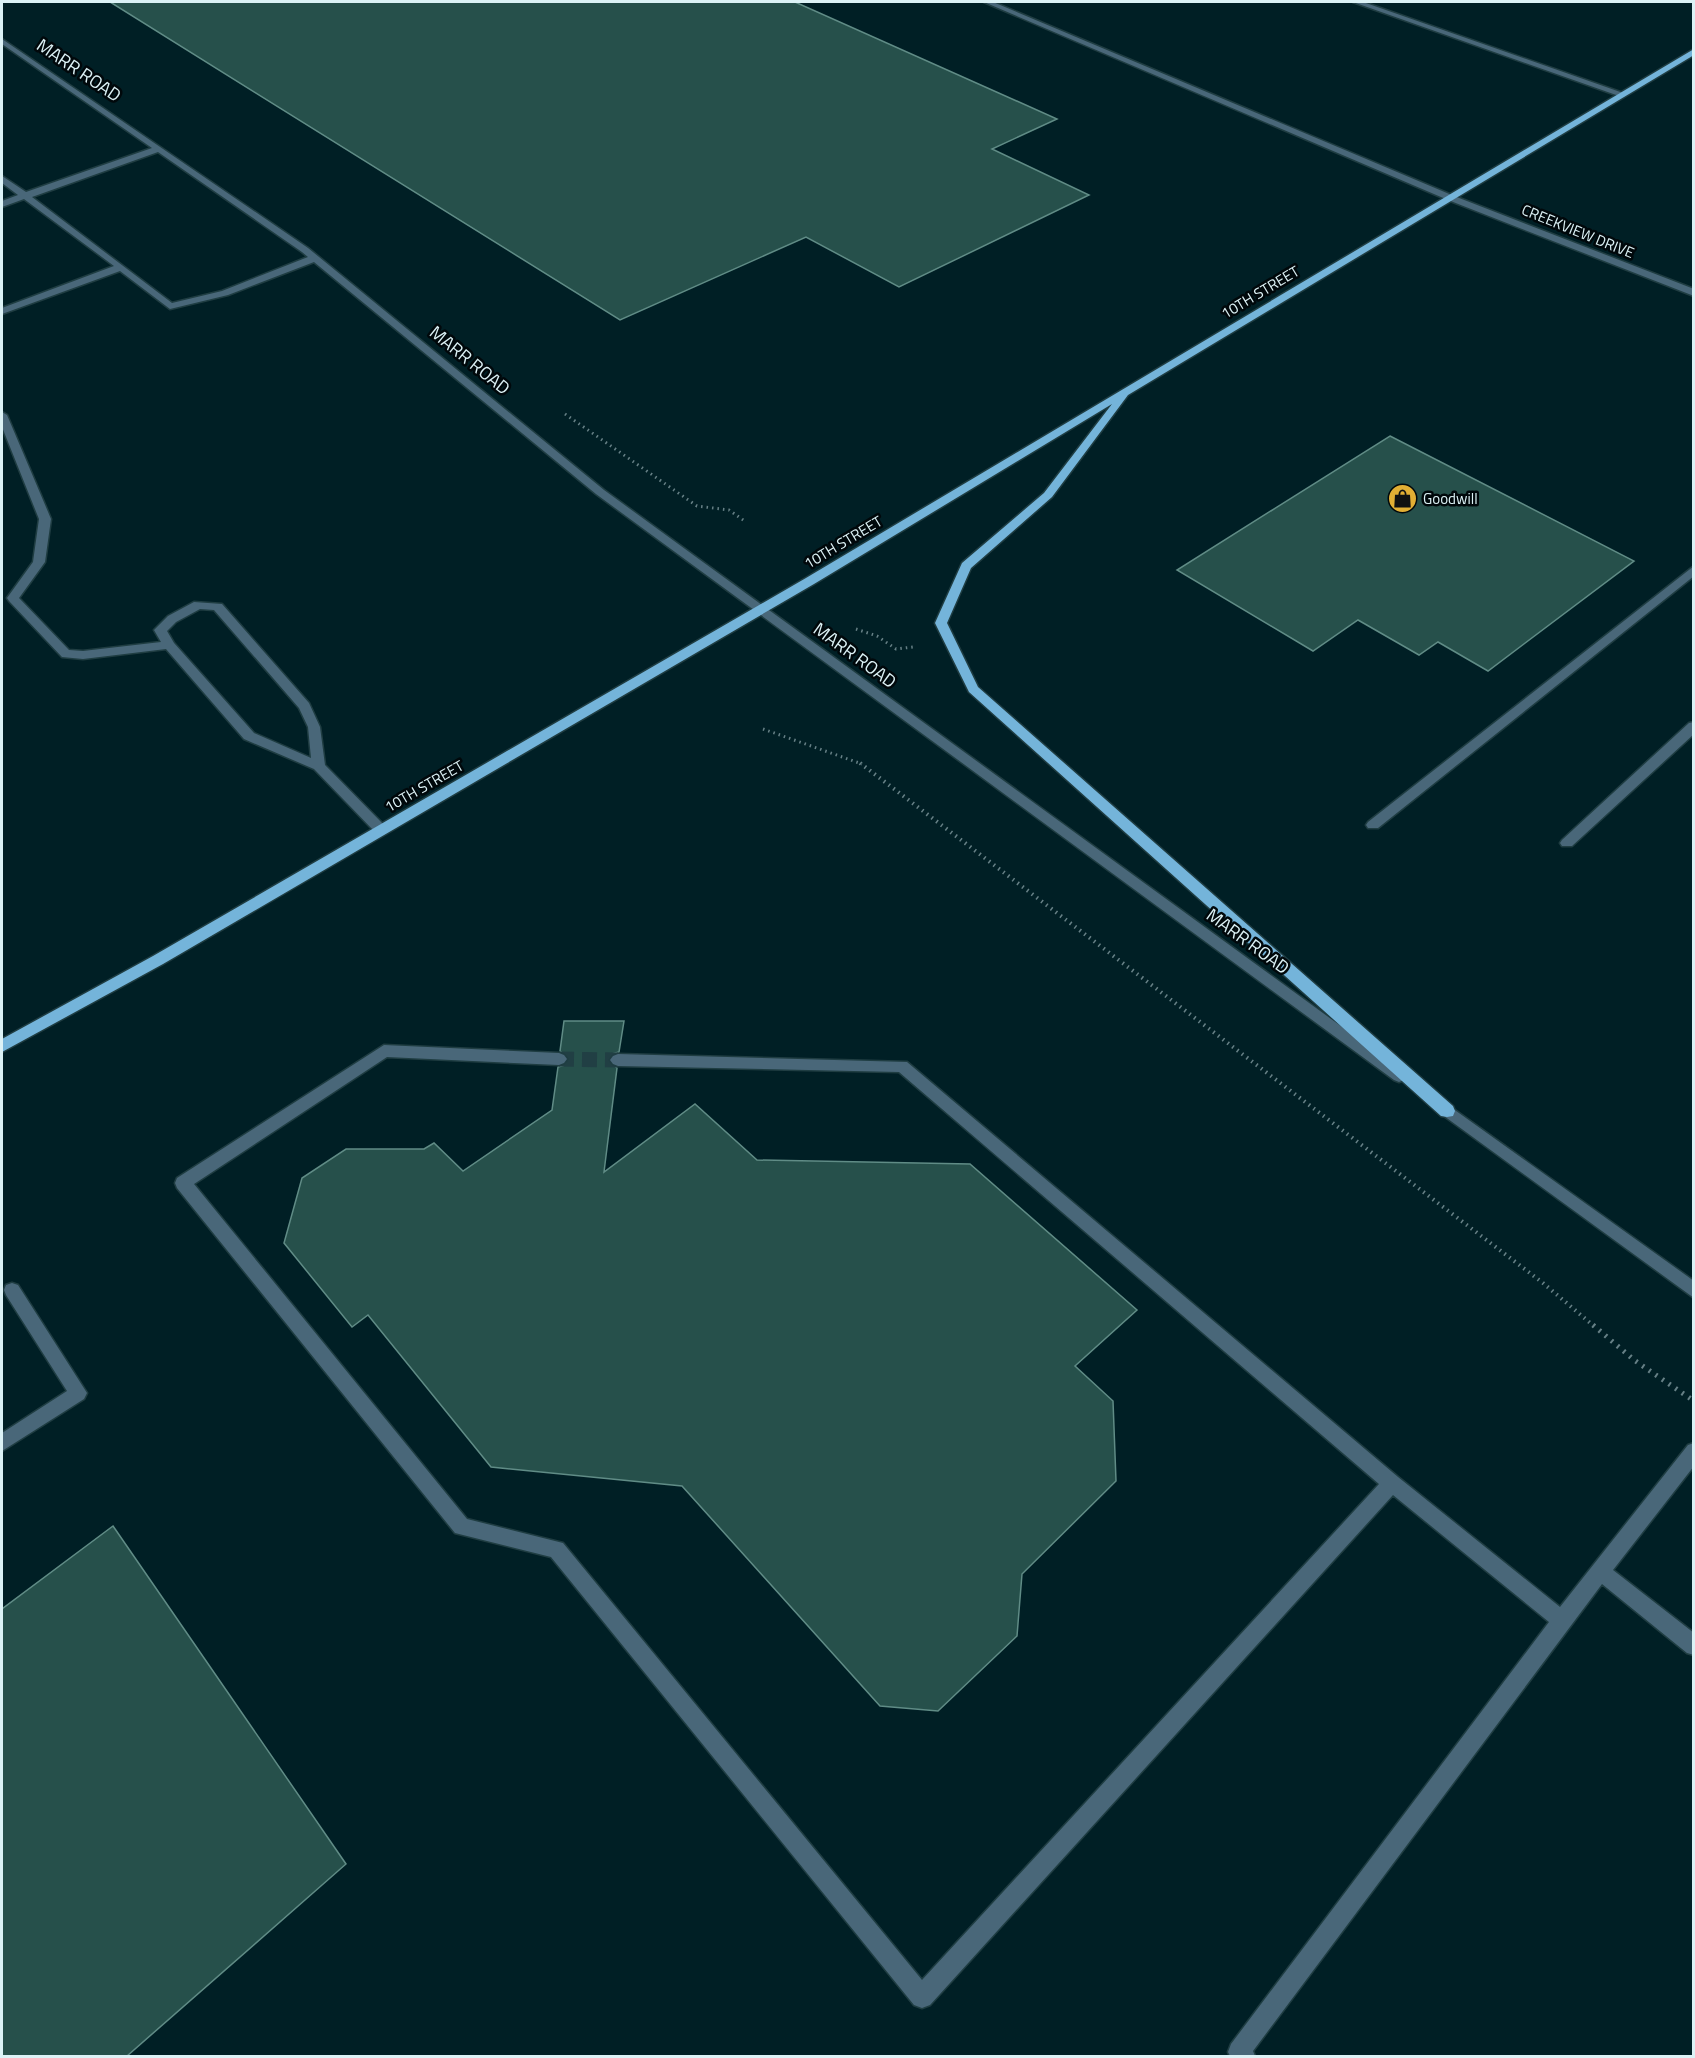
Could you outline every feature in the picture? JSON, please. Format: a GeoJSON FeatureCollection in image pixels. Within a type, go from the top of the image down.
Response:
{"type":"FeatureCollection","features":[{"type":"Feature","properties":{"kind":"main road","name":"10TH STREET"},"geometry":{"type":"LineString","coordinates":[[2,1046],[158,960],[760,610],[1694,51]]}},
{"type":"Feature","properties":{"kind":"main road"},"geometry":{"type":"LineString","coordinates":[[1130,389],[1048,495],[966,566],[941,623],[973,689],[1447,1110]]}},
{"type":"Feature","properties":{"kind":"street","name":"CREEKVIEW DRIVE"},"geometry":{"type":"LineString","coordinates":[[988,2],[1451,198],[1694,293]]}},
{"type":"Feature","properties":{"kind":"street"},"geometry":{"type":"LineString","coordinates":[[1357,2],[1623,94]]}},
{"type":"Feature","properties":{"kind":"street","name":"MARR ROAD"},"geometry":{"type":"LineString","coordinates":[[2,41],[315,258],[600,492],[1694,1291]]}},
{"type":"Feature","properties":{"kind":"street"},"geometry":{"type":"LineString","coordinates":[[2,204],[159,150]]}},
{"type":"Feature","properties":{"kind":"street"},"geometry":{"type":"LineString","coordinates":[[2,179],[170,306],[225,294],[315,258]]}},
{"type":"Feature","properties":{"kind":"street"},"geometry":{"type":"LineString","coordinates":[[2,311],[121,267]]}},
{"type":"Feature","properties":{"kind":"street"},"geometry":{"type":"LineString","coordinates":[[2,415],[45,519],[39,562],[12,598],[66,654],[83,655],[169,645]]}},
{"type":"Feature","properties":{"kind":"street"},"geometry":{"type":"LineString","coordinates":[[1373,825],[1694,570]]}},
{"type":"Feature","properties":{"kind":"street"},"geometry":{"type":"LineString","coordinates":[[319,766],[314,727],[305,706],[218,607],[198,605],[172,619],[160,630],[169,645],[249,736],[319,766],[381,830]]}},
{"type":"Feature","properties":{"kind":"street"},"geometry":{"type":"LineString","coordinates":[[1567,843],[1694,726]]}},
{"type":"Feature","properties":{"kind":"street"},"geometry":{"type":"LineString","coordinates":[[559,1059],[384,1052],[183,1183],[462,1527],[556,1549],[922,1997],[1392,1483]]}},
{"type":"Feature","properties":{"kind":"street"},"geometry":{"type":"LineString","coordinates":[[618,1060],[903,1066],[1392,1483],[1562,1620]]}},
{"type":"Feature","properties":{"kind":"street"},"geometry":{"type":"LineString","coordinates":[[2,1443],[78,1393],[12,1290]]}},
{"type":"Feature","properties":{"kind":"street"},"geometry":{"type":"LineString","coordinates":[[1244,2056],[1239,2052],[1562,1620],[1694,1451]]}},
{"type":"Feature","properties":{"kind":"street"},"geometry":{"type":"LineString","coordinates":[[1600,1571],[1694,1646]]}},
{"type":"Feature","properties":{"kind":"path"},"geometry":{"type":"LineString","coordinates":[[856,629],[877,636],[896,649],[920,647]]}},
{"type":"Feature","properties":{"kind":"path"},"geometry":{"type":"LineString","coordinates":[[763,729],[860,763],[1543,1283],[1634,1360],[1694,1401]]}},
{"type":"Feature","properties":{"kind":"building"},"geometry":{"type":"Polygon","coordinates":[[[110,2],[795,2],[1057,119],[992,149],[1089,195],[899,287],[806,237],[620,320],[110,2]]]}},
{"type":"Feature","properties":{"kind":"building","name":"Goodwill"},"geometry":{"type":"Polygon","coordinates":[[[1390,436],[1634,561],[1488,671],[1438,642],[1419,655],[1358,620],[1313,651],[1177,570],[1390,436]]]}},
{"type":"Feature","properties":{"kind":"building"},"geometry":{"type":"Polygon","coordinates":[[[564,1021],[624,1021],[619,1052],[612,1054],[608,1060],[617,1068],[604,1172],[695,1104],[757,1160],[970,1164],[1137,1310],[1075,1366],[1113,1401],[1116,1481],[1022,1574],[1017,1636],[938,1711],[880,1706],[682,1486],[491,1467],[368,1315],[352,1327],[284,1243],[302,1178],[346,1149],[424,1149],[434,1143],[463,1171],[552,1110],[558,1067],[565,1065],[569,1059],[560,1051],[564,1021]]]}},
{"type":"Feature","properties":{"kind":"building"},"geometry":{"type":"Polygon","coordinates":[[[113,1526],[346,1864],[127,2056],[2,2056],[2,1609],[113,1526]]]}},
{"type":"Feature","properties":{"kind":"tunnel"},"geometry":{"type":"LineString","coordinates":[[559,1059],[618,1060]]}},
{"type":"Feature","properties":{"kind":"place","name":"Goodwill"},"geometry":{"type":"Point","coordinates":[1402,498]}}]}
